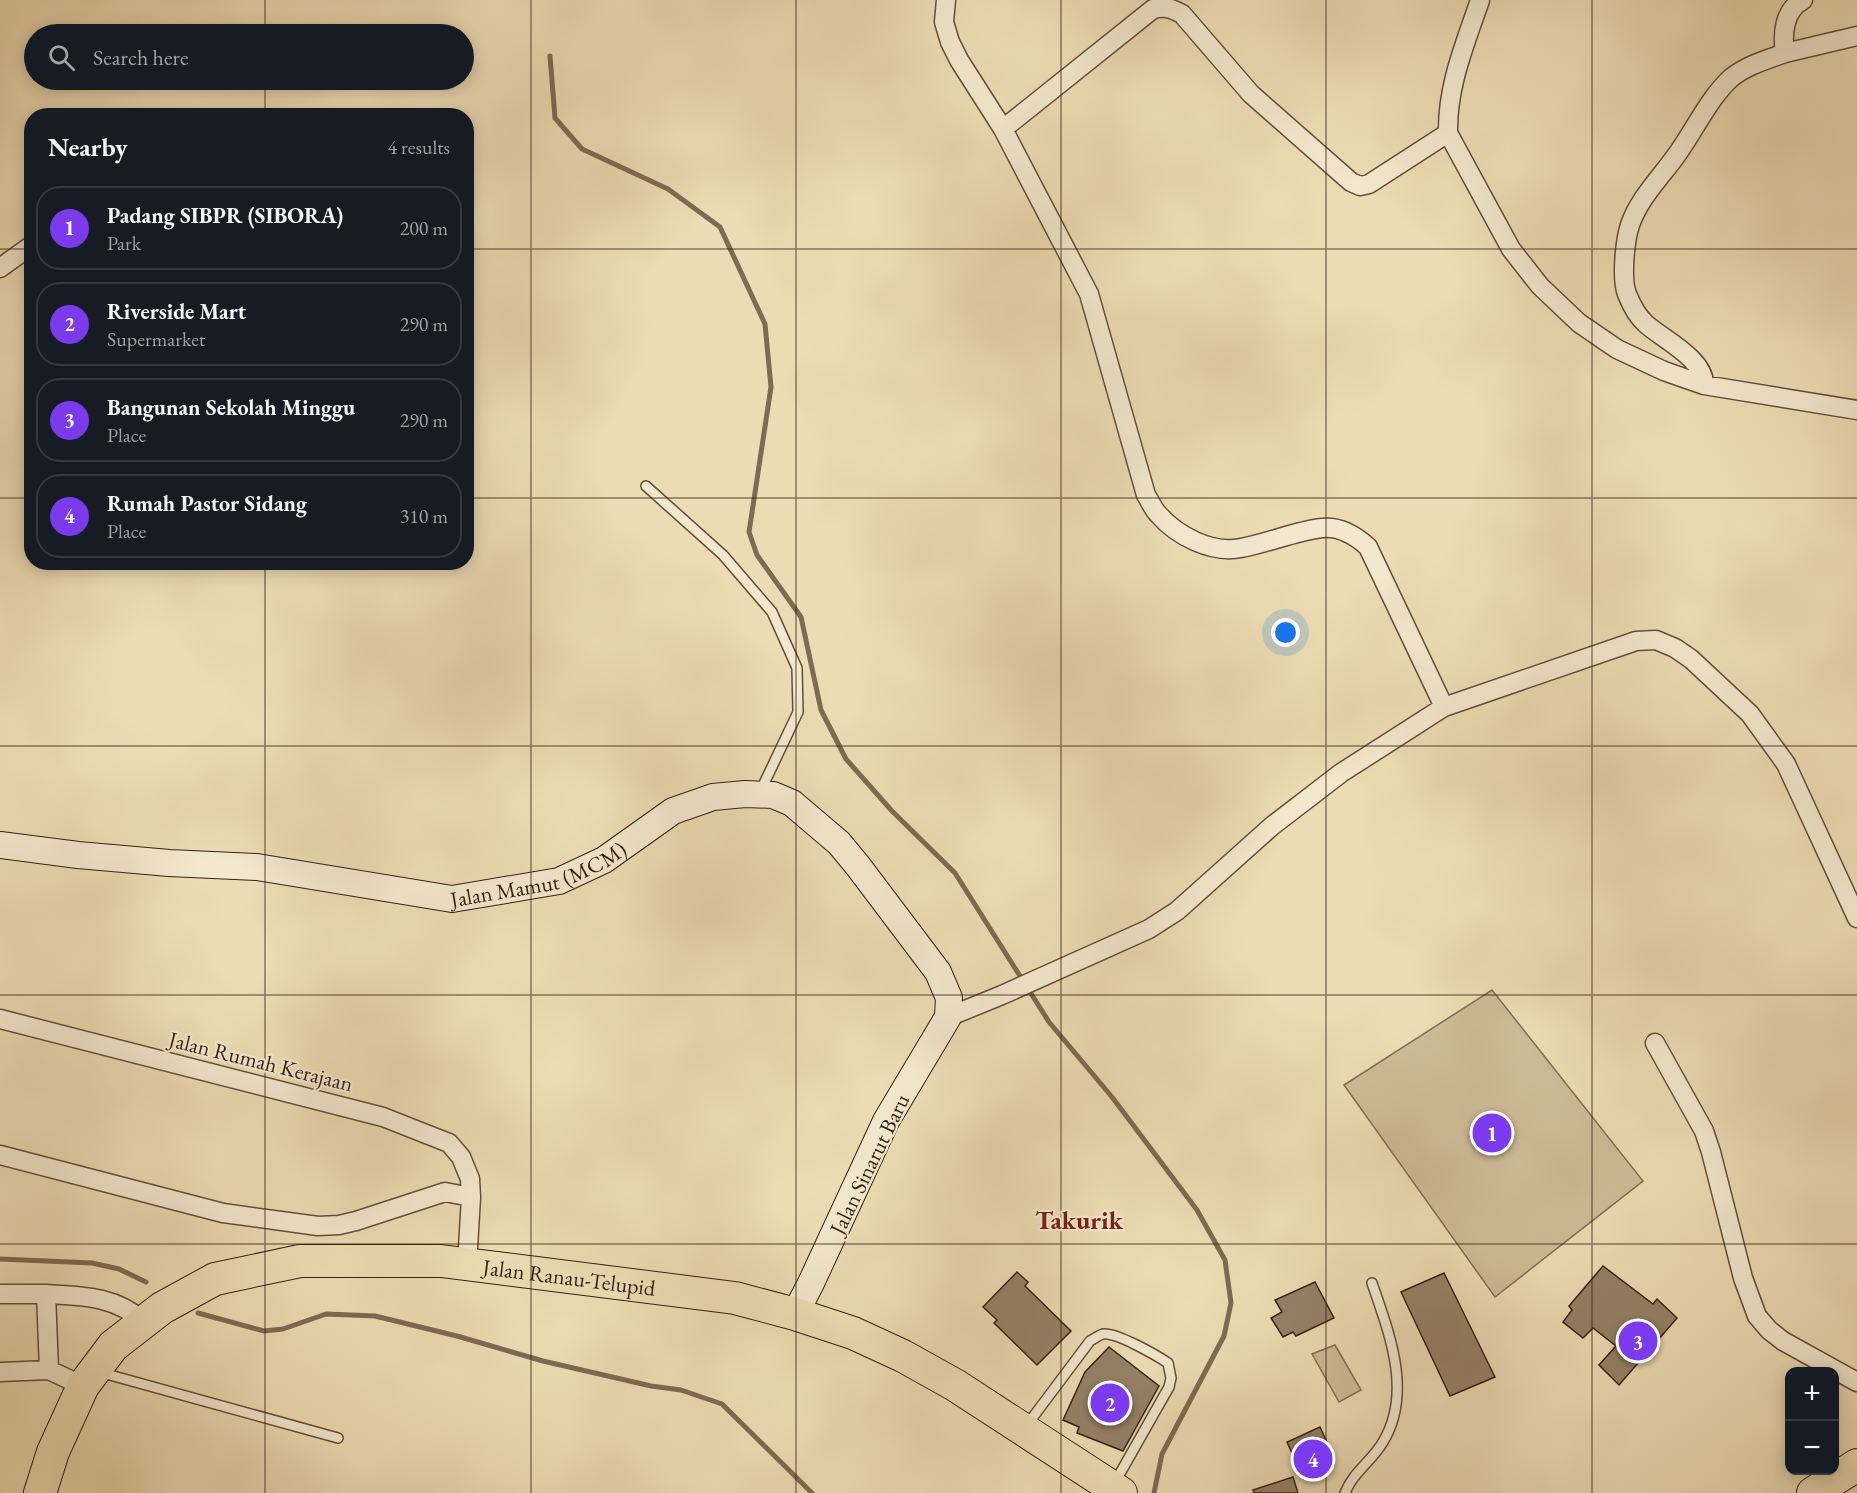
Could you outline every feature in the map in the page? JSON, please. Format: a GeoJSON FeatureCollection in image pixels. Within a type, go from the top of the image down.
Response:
{"type":"FeatureCollection","features":[{"type":"Feature","properties":{"kind":"highway","name":"Jalan Ranau-Telupid"},"geometry":{"type":"LineString","coordinates":[[40,1493],[53,1452],[88,1378],[113,1346],[162,1308],[215,1279],[300,1261],[441,1261],[735,1298],[795,1314],[853,1333],[903,1356],[955,1385],[1117,1490]]}},
{"type":"Feature","properties":{"kind":"highway"},"geometry":{"type":"LineString","coordinates":[[1813,1493],[1854,1473]]}},
{"type":"Feature","properties":{"kind":"street"},"geometry":{"type":"LineString","coordinates":[[946,0],[944,22],[950,42],[1003,129],[1089,294],[1146,495],[1158,514],[1174,530],[1218,549],[1238,549],[1324,528],[1355,535],[1368,547],[1444,707]]}},
{"type":"Feature","properties":{"kind":"street"},"geometry":{"type":"LineString","coordinates":[[1480,0],[1455,74],[1448,115],[1448,133],[1511,249],[1540,286],[1579,323],[1617,349],[1664,371],[1704,385],[1857,410]]}},
{"type":"Feature","properties":{"kind":"street"},"geometry":{"type":"LineString","coordinates":[[1785,53],[1783,39],[1785,23],[1797,3],[1803,0]]}},
{"type":"Feature","properties":{"kind":"street"},"geometry":{"type":"LineString","coordinates":[[1003,129],[1153,9],[1163,6],[1182,14],[1251,93],[1351,182],[1360,186],[1369,184],[1448,133]]}},
{"type":"Feature","properties":{"kind":"street"},"geometry":{"type":"LineString","coordinates":[[1704,385],[1701,370],[1692,360],[1645,323],[1634,308],[1626,291],[1625,256],[1630,226],[1639,206],[1679,152],[1704,112],[1730,79],[1749,66],[1785,53],[1857,36]]}},
{"type":"Feature","properties":{"kind":"street"},"geometry":{"type":"LineString","coordinates":[[0,268],[24,251]]}},
{"type":"Feature","properties":{"kind":"street"},"geometry":{"type":"LineString","coordinates":[[948,1017],[1002,996],[1149,929],[1177,910],[1272,826],[1317,791],[1444,707],[1636,641],[1656,640],[1675,648],[1750,714],[1786,764],[1857,918]]}},
{"type":"Feature","properties":{"kind":"street","name":"Jalan Mamut (MCM)"},"geometry":{"type":"LineString","coordinates":[[0,845],[169,863],[256,867],[452,899],[559,881],[604,860],[673,811],[713,797],[745,794],[773,795],[792,803],[839,843],[938,972],[949,998],[948,1017]]}},
{"type":"Feature","properties":{"kind":"street","name":"Jalan Sinarut Baru"},"geometry":{"type":"LineString","coordinates":[[795,1314],[886,1121],[948,1017]]}},
{"type":"Feature","properties":{"kind":"street","name":"Jalan Rumah Kerajaan"},"geometry":{"type":"LineString","coordinates":[[0,1019],[383,1117],[449,1143],[461,1157],[470,1179],[467,1265]]}},
{"type":"Feature","properties":{"kind":"street"},"geometry":{"type":"LineString","coordinates":[[1655,1043],[1704,1131],[1743,1278],[1757,1316],[1783,1341],[1857,1383]]}},
{"type":"Feature","properties":{"kind":"street"},"geometry":{"type":"LineString","coordinates":[[0,1155],[223,1213],[318,1226],[356,1221],[445,1192],[471,1197]]}},
{"type":"Feature","properties":{"kind":"street"},"geometry":{"type":"LineString","coordinates":[[0,1294],[97,1297],[134,1312],[144,1322]]}},
{"type":"Feature","properties":{"kind":"street"},"geometry":{"type":"LineString","coordinates":[[46,1294],[49,1370]]}},
{"type":"Feature","properties":{"kind":"street"},"geometry":{"type":"LineString","coordinates":[[0,1372],[49,1370],[88,1378]]}},
{"type":"Feature","properties":{"kind":"lane"},"geometry":{"type":"LineString","coordinates":[[646,486],[723,555],[772,612],[797,668],[798,712],[759,794]]}},
{"type":"Feature","properties":{"kind":"lane"},"geometry":{"type":"LineString","coordinates":[[1345,1493],[1355,1474],[1383,1442],[1396,1407],[1398,1382],[1395,1359],[1372,1283]]}},
{"type":"Feature","properties":{"kind":"lane"},"geometry":{"type":"LineString","coordinates":[[1024,1429],[1090,1341],[1103,1334],[1111,1335],[1157,1355],[1168,1363],[1172,1378],[1117,1490]]}},
{"type":"Feature","properties":{"kind":"lane"},"geometry":{"type":"LineString","coordinates":[[88,1378],[338,1438]]}},
{"type":"Feature","properties":{"kind":"shaded area"},"geometry":{"type":"Polygon","coordinates":[[[1492,990],[1643,1181],[1495,1297],[1344,1085],[1492,990]]]}},
{"type":"Feature","properties":{"kind":"shaded area"},"geometry":{"type":"Polygon","coordinates":[[[1335,1345],[1361,1390],[1339,1402],[1312,1354],[1335,1345]]]}},
{"type":"Feature","properties":{"kind":"building"},"geometry":{"type":"Polygon","coordinates":[[[1603,1266],[1653,1304],[1657,1299],[1677,1318],[1619,1385],[1599,1365],[1616,1346],[1593,1328],[1583,1338],[1563,1322],[1572,1310],[1569,1306],[1603,1266]]]}},
{"type":"Feature","properties":{"kind":"building"},"geometry":{"type":"Polygon","coordinates":[[[1017,1272],[1028,1282],[1025,1286],[1071,1331],[1037,1365],[994,1323],[997,1320],[983,1307],[1017,1272]]]}},
{"type":"Feature","properties":{"kind":"building"},"geometry":{"type":"Polygon","coordinates":[[[1444,1273],[1495,1377],[1450,1396],[1401,1292],[1444,1273]]]}},
{"type":"Feature","properties":{"kind":"building"},"geometry":{"type":"Polygon","coordinates":[[[1315,1282],[1334,1318],[1296,1336],[1293,1332],[1283,1337],[1271,1318],[1282,1312],[1275,1300],[1315,1282]]]}},
{"type":"Feature","properties":{"kind":"building"},"geometry":{"type":"Polygon","coordinates":[[[1109,1347],[1159,1386],[1123,1451],[1077,1433],[1079,1427],[1063,1420],[1085,1372],[1109,1347]]]}},
{"type":"Feature","properties":{"kind":"building"},"geometry":{"type":"Polygon","coordinates":[[[1320,1427],[1331,1451],[1329,1452],[1334,1465],[1304,1479],[1287,1442],[1320,1427]]]}},
{"type":"Feature","properties":{"kind":"building"},"geometry":{"type":"Polygon","coordinates":[[[1293,1477],[1298,1493],[1254,1493],[1253,1490],[1293,1477]]]}},
{"type":"Feature","properties":{"kind":"waterway"},"geometry":{"type":"LineString","coordinates":[[550,56],[555,118],[582,149],[668,189],[720,227],[765,324],[771,387],[749,532],[757,555],[801,617],[821,710],[846,759],[892,811],[955,873],[1049,1022],[1112,1097],[1197,1210],[1225,1260],[1231,1303],[1224,1336],[1162,1454],[1154,1493]]}},
{"type":"Feature","properties":{"kind":"waterway"},"geometry":{"type":"LineString","coordinates":[[0,1259],[92,1263],[119,1269],[146,1282]]}},
{"type":"Feature","properties":{"kind":"waterway"},"geometry":{"type":"LineString","coordinates":[[198,1313],[264,1331],[283,1329],[326,1314],[375,1316],[457,1336],[543,1361],[651,1386],[681,1390],[722,1404],[812,1493]]}},
{"type":"Feature","properties":{"kind":"place","name":"Padang SIBPR (SIBORA)"},"geometry":{"type":"Point","coordinates":[1492,1133]}},
{"type":"Feature","properties":{"kind":"place","name":"Bangunan Sekolah Minggu"},"geometry":{"type":"Point","coordinates":[1638,1341]}},
{"type":"Feature","properties":{"kind":"place","name":"Riverside Mart"},"geometry":{"type":"Point","coordinates":[1110,1403]}},
{"type":"Feature","properties":{"kind":"place","name":"Rumah Pastor Sidang"},"geometry":{"type":"Point","coordinates":[1313,1459]}},
{"type":"Feature","properties":{"kind":"district","name":"Takurik"},"geometry":{"type":"Point","coordinates":[1079,1220]}}]}
